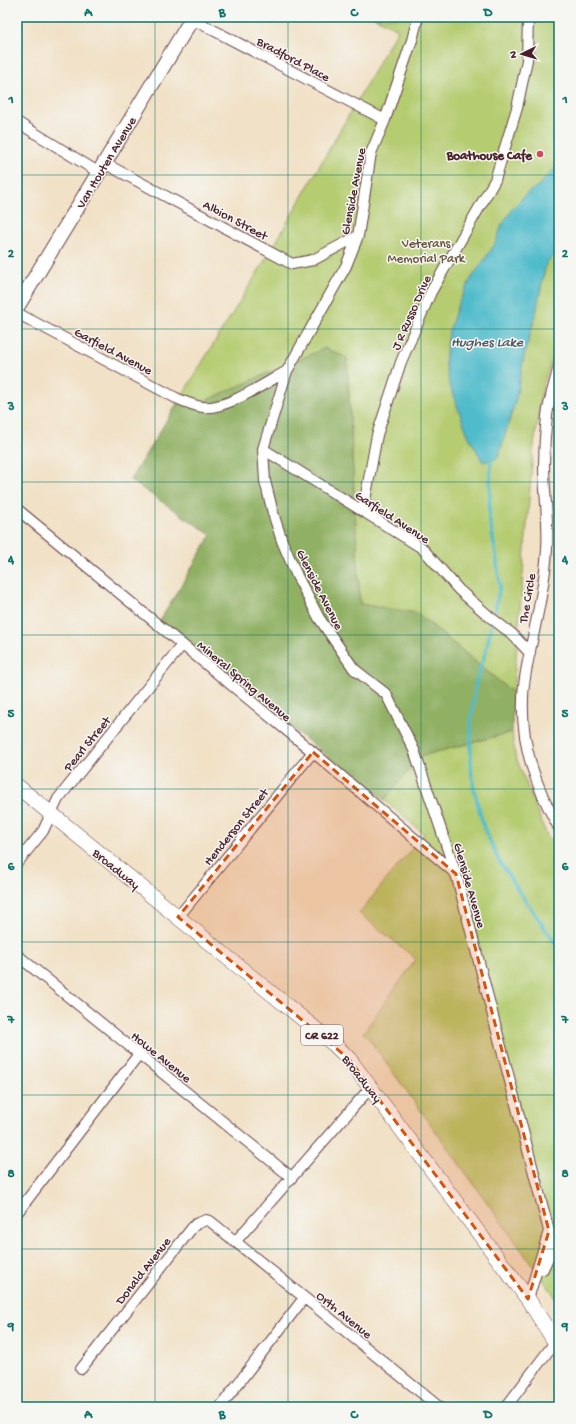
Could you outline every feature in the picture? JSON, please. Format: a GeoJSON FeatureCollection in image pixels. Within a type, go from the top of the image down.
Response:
{"type":"FeatureCollection","features":[{"type":"Feature","properties":{"kind":"main road","name":"Van Houten Avenue"},"geometry":{"type":"LineString","coordinates":[[17,307],[192,18]]}},
{"type":"Feature","properties":{"kind":"main road","name":"Broadway"},"geometry":{"type":"LineString","coordinates":[[17,786],[349,1058],[528,1299],[557,1345]]}},
{"type":"Feature","properties":{"kind":"street","name":"Glenside Avenue"},"geometry":{"type":"LineString","coordinates":[[418,17],[412,40],[385,120],[371,153],[358,236],[346,266],[287,371],[263,449],[265,481],[282,541],[297,576],[319,618],[354,669],[386,694],[414,750],[456,874],[549,1231],[528,1299]]}},
{"type":"Feature","properties":{"kind":"street","name":"J R Russo Drive"},"geometry":{"type":"LineString","coordinates":[[363,511],[377,435],[401,362],[431,292],[495,180],[517,108],[527,60],[528,17]]}},
{"type":"Feature","properties":{"kind":"street","name":"Bradford Place"},"geometry":{"type":"LineString","coordinates":[[192,18],[385,120]]}},
{"type":"Feature","properties":{"kind":"street","name":"Albion Street"},"geometry":{"type":"LineString","coordinates":[[17,122],[101,168],[292,264],[314,260],[358,236]]}},
{"type":"Feature","properties":{"kind":"street","name":"Garfield Avenue"},"geometry":{"type":"LineString","coordinates":[[17,313],[176,398],[203,408],[232,401],[287,371]]}},
{"type":"Feature","properties":{"kind":"street","name":"The Circle"},"geometry":{"type":"LineString","coordinates":[[559,366],[550,399],[545,441],[544,466],[548,532],[547,550],[523,698],[525,739],[537,784],[547,807],[559,828]]}},
{"type":"Feature","properties":{"kind":"street","name":"Garfield Avenue"},"geometry":{"type":"LineString","coordinates":[[263,449],[422,548],[459,590],[490,618],[512,634],[530,653]]}},
{"type":"Feature","properties":{"kind":"street","name":"Mineral Spring Avenue"},"geometry":{"type":"LineString","coordinates":[[17,509],[313,752],[456,874]]}},
{"type":"Feature","properties":{"kind":"street","name":"Pearl Street"},"geometry":{"type":"LineString","coordinates":[[17,863],[43,831],[58,799],[182,644]]}},
{"type":"Feature","properties":{"kind":"street","name":"Henderson Street"},"geometry":{"type":"LineString","coordinates":[[178,917],[313,752]]}},
{"type":"Feature","properties":{"kind":"street","name":"Howe Avenue"},"geometry":{"type":"LineString","coordinates":[[17,955],[291,1177]]}},
{"type":"Feature","properties":{"kind":"street"},"geometry":{"type":"LineString","coordinates":[[17,1213],[139,1054]]}},
{"type":"Feature","properties":{"kind":"street"},"geometry":{"type":"LineString","coordinates":[[235,1242],[371,1087]]}},
{"type":"Feature","properties":{"kind":"street","name":"Donald Avenue"},"geometry":{"type":"LineString","coordinates":[[80,1369],[196,1224],[206,1220],[210,1221],[235,1242]]}},
{"type":"Feature","properties":{"kind":"street"},"geometry":{"type":"LineString","coordinates":[[528,1299],[559,1234]]}},
{"type":"Feature","properties":{"kind":"street","name":"Orth Avenue"},"geometry":{"type":"LineString","coordinates":[[235,1242],[439,1407]]}},
{"type":"Feature","properties":{"kind":"street"},"geometry":{"type":"LineString","coordinates":[[220,1407],[304,1298]]}},
{"type":"Feature","properties":{"kind":"street"},"geometry":{"type":"LineString","coordinates":[[506,1407],[557,1345]]}},
{"type":"Feature","properties":{"kind":"highlighted area"},"geometry":{"type":"Polygon","coordinates":[[[313,752],[456,874],[549,1231],[528,1299],[349,1059],[178,917],[313,752]]]}},
{"type":"Feature","properties":{"kind":"green space","name":"Veterans Memorial Park"},"geometry":{"type":"Polygon","coordinates":[[[374,17],[559,17],[559,341],[543,385],[533,452],[513,693],[417,613],[360,605],[347,358],[325,349],[196,405],[181,397],[272,249],[398,29],[374,17]]]}},
{"type":"Feature","properties":{"kind":"green space"},"geometry":{"type":"Polygon","coordinates":[[[325,348],[347,358],[360,604],[417,613],[513,693],[512,732],[421,756],[384,800],[158,624],[211,535],[130,480],[181,397],[196,405],[325,348]]]}},
{"type":"Feature","properties":{"kind":"green space"},"geometry":{"type":"Polygon","coordinates":[[[512,732],[515,755],[547,836],[559,848],[559,1302],[369,1039],[363,1033],[416,959],[359,913],[424,834],[384,800],[421,756],[512,732]]]}},
{"type":"Feature","properties":{"kind":"water","name":"Hughes Lake"},"geometry":{"type":"Polygon","coordinates":[[[559,164],[559,252],[546,264],[536,313],[524,356],[516,399],[498,458],[483,462],[468,435],[450,387],[445,362],[449,331],[458,304],[471,279],[495,244],[502,225],[513,208],[526,194],[539,185],[559,164]]]}},
{"type":"Feature","properties":{"kind":"waterway"},"geometry":{"type":"LineString","coordinates":[[491,460],[489,517],[500,586],[486,651],[476,682],[471,721],[471,768],[474,789],[483,825],[499,861],[559,948]]}},
{"type":"Feature","properties":{"kind":"place","name":"Boathouse Cafe"},"geometry":{"type":"Point","coordinates":[540,154]}}]}
